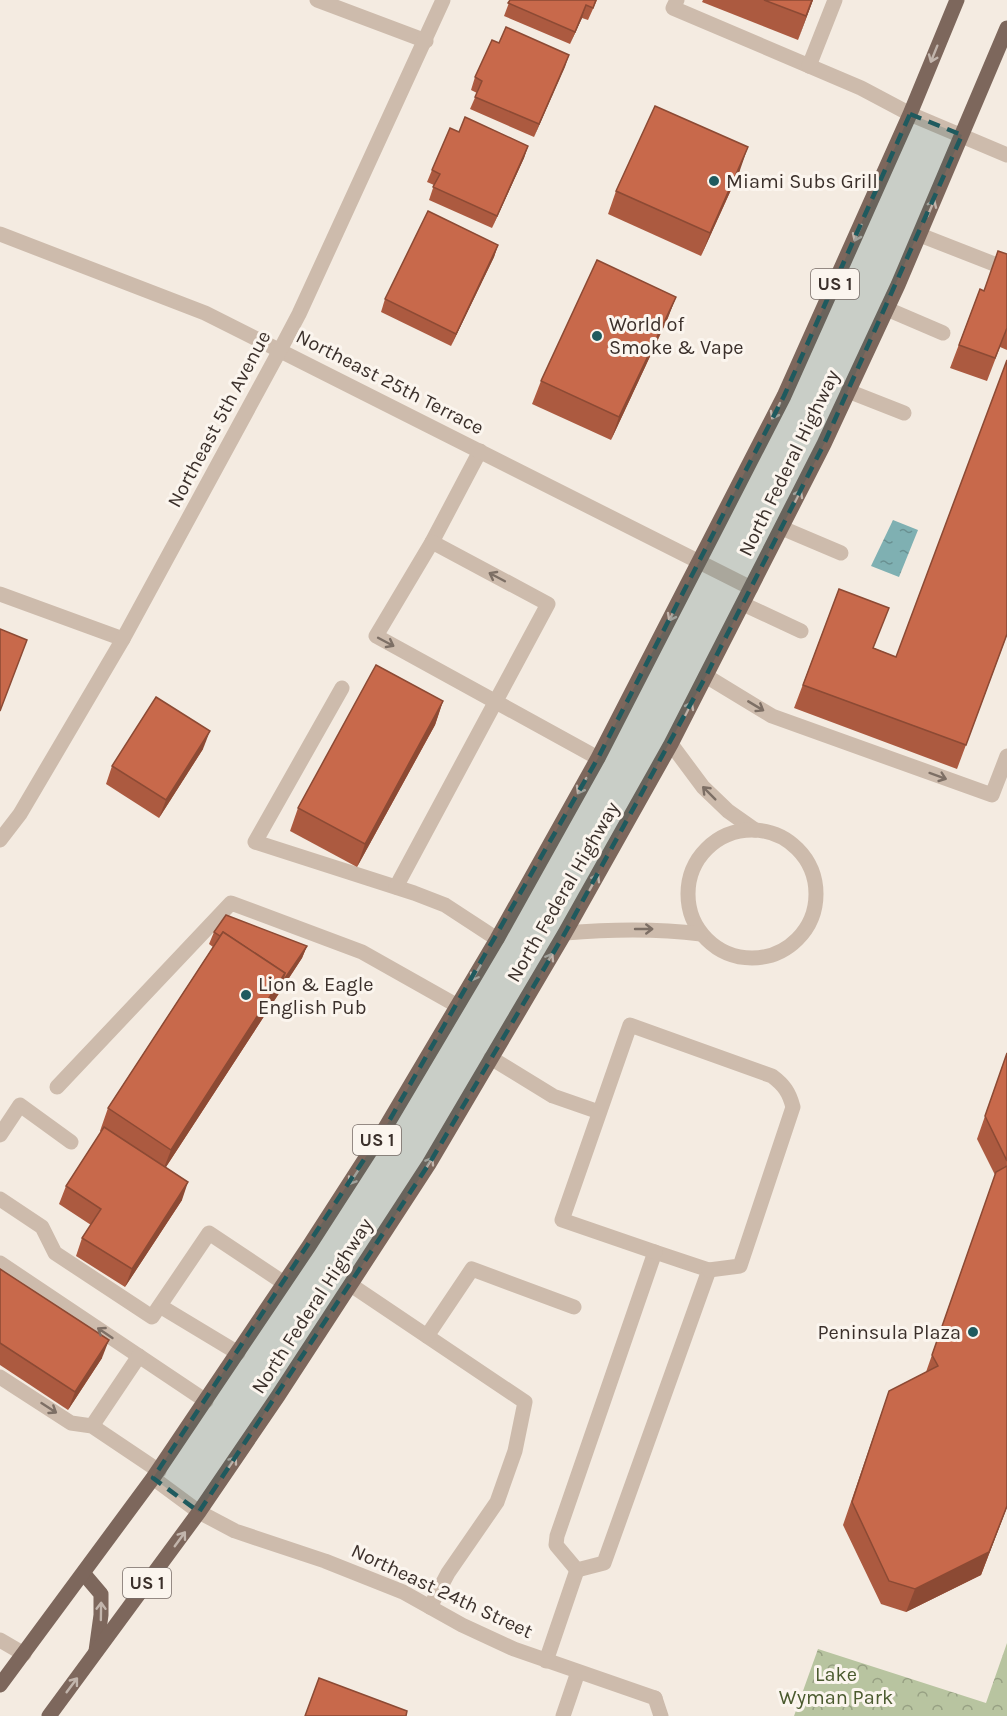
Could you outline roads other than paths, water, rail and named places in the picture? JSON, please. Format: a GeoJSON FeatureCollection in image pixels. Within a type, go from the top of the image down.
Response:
{"type":"FeatureCollection","features":[{"type":"Feature","properties":{"kind":"main road","name":"North Federal Highway"},"geometry":{"type":"LineString","coordinates":[[0,1685],[156,1474],[238,1353],[385,1128],[497,939],[598,758],[784,396],[910,114],[957,0]]}},
{"type":"Feature","properties":{"kind":"main road","name":"North Federal Highway"},"geometry":{"type":"LineString","coordinates":[[49,1716],[199,1512],[278,1396],[429,1164],[565,933],[671,744],[782,528],[887,309],[1007,28]]}},
{"type":"Feature","properties":{"kind":"main road"},"geometry":{"type":"LineString","coordinates":[[84,1574],[101,1594],[96,1654]]}},
{"type":"Feature","properties":{"kind":"street"},"geometry":{"type":"LineString","coordinates":[[317,0],[426,41]]}},
{"type":"Feature","properties":{"kind":"street","name":"Northeast 5th Avenue"},"geometry":{"type":"LineString","coordinates":[[0,840],[20,814],[123,639],[299,314],[443,0]]}},
{"type":"Feature","properties":{"kind":"street"},"geometry":{"type":"LineString","coordinates":[[677,0],[674,8],[861,88],[910,114],[1007,155]]}},
{"type":"Feature","properties":{"kind":"street"},"geometry":{"type":"LineString","coordinates":[[809,66],[835,0]]}},
{"type":"Feature","properties":{"kind":"street","name":"Northeast 25th Terrace"},"geometry":{"type":"LineString","coordinates":[[0,234],[205,313],[752,588]]}},
{"type":"Feature","properties":{"kind":"street"},"geometry":{"type":"LineString","coordinates":[[920,235],[1007,269]]}},
{"type":"Feature","properties":{"kind":"street"},"geometry":{"type":"LineString","coordinates":[[887,309],[943,333]]}},
{"type":"Feature","properties":{"kind":"street"},"geometry":{"type":"LineString","coordinates":[[848,391],[904,413]]}},
{"type":"Feature","properties":{"kind":"street"},"geometry":{"type":"LineString","coordinates":[[480,451],[432,542],[376,636],[598,758]]}},
{"type":"Feature","properties":{"kind":"street"},"geometry":{"type":"LineString","coordinates":[[782,528],[841,553]]}},
{"type":"Feature","properties":{"kind":"street"},"geometry":{"type":"LineString","coordinates":[[396,887],[548,604],[432,542]]}},
{"type":"Feature","properties":{"kind":"street"},"geometry":{"type":"LineString","coordinates":[[0,594],[123,639]]}},
{"type":"Feature","properties":{"kind":"street"},"geometry":{"type":"LineString","coordinates":[[743,604],[801,631]]}},
{"type":"Feature","properties":{"kind":"street"},"geometry":{"type":"LineString","coordinates":[[706,676],[772,716],[992,795],[1007,756]]}},
{"type":"Feature","properties":{"kind":"street"},"geometry":{"type":"LineString","coordinates":[[342,688],[255,842],[445,905],[497,939]]}},
{"type":"Feature","properties":{"kind":"street"},"geometry":{"type":"LineString","coordinates":[[671,744],[703,787],[728,812],[754,830]]}},
{"type":"Feature","properties":{"kind":"street"},"geometry":{"type":"LineString","coordinates":[[754,830],[774,834],[791,843],[804,857],[814,874],[817,893],[814,913],[806,931],[792,946],[774,955],[754,958],[734,956],[716,947],[701,934],[691,915],[688,895],[691,874],[700,856],[715,842],[734,833],[754,830]]}},
{"type":"Feature","properties":{"kind":"street"},"geometry":{"type":"LineString","coordinates":[[57,1087],[231,903],[362,952],[456,1005]]}},
{"type":"Feature","properties":{"kind":"street"},"geometry":{"type":"LineString","coordinates":[[565,933],[635,928],[701,934]]}},
{"type":"Feature","properties":{"kind":"street"},"geometry":{"type":"LineString","coordinates":[[630,1025],[772,1076],[782,1083],[789,1093],[793,1107],[740,1266],[709,1270],[562,1220],[599,1112],[630,1025]]}},
{"type":"Feature","properties":{"kind":"street"},"geometry":{"type":"LineString","coordinates":[[491,1058],[553,1096],[599,1112]]}},
{"type":"Feature","properties":{"kind":"street"},"geometry":{"type":"LineString","coordinates":[[0,1135],[20,1106],[71,1142]]}},
{"type":"Feature","properties":{"kind":"street"},"geometry":{"type":"LineString","coordinates":[[0,1199],[42,1227],[55,1253],[152,1317],[209,1233],[284,1283]]}},
{"type":"Feature","properties":{"kind":"street"},"geometry":{"type":"LineString","coordinates":[[576,1570],[556,1545],[557,1536],[655,1252]]}},
{"type":"Feature","properties":{"kind":"street"},"geometry":{"type":"LineString","coordinates":[[0,1263],[206,1401]]}},
{"type":"Feature","properties":{"kind":"street"},"geometry":{"type":"LineString","coordinates":[[427,1336],[472,1269],[574,1307]]}},
{"type":"Feature","properties":{"kind":"street"},"geometry":{"type":"LineString","coordinates":[[576,1570],[604,1563],[608,1554],[709,1270]]}},
{"type":"Feature","properties":{"kind":"street"},"geometry":{"type":"LineString","coordinates":[[351,1285],[525,1402],[515,1451],[497,1502],[448,1573],[430,1607]]}},
{"type":"Feature","properties":{"kind":"street"},"geometry":{"type":"LineString","coordinates":[[159,1306],[238,1353]]}},
{"type":"Feature","properties":{"kind":"street"},"geometry":{"type":"LineString","coordinates":[[92,1426],[139,1356]]}},
{"type":"Feature","properties":{"kind":"street","name":"Northeast 24th Street"},"geometry":{"type":"LineString","coordinates":[[0,1377],[71,1423],[92,1426],[156,1474],[199,1512],[235,1531],[325,1561],[393,1588],[514,1649],[655,1698],[661,1716]]}},
{"type":"Feature","properties":{"kind":"street"},"geometry":{"type":"LineString","coordinates":[[546,1661],[576,1570]]}},
{"type":"Feature","properties":{"kind":"street"},"geometry":{"type":"LineString","coordinates":[[0,1640],[24,1654]]}},
{"type":"Feature","properties":{"kind":"street"},"geometry":{"type":"LineString","coordinates":[[563,1716],[578,1672]]}},
{"type":"Feature","properties":{"kind":"water"},"geometry":{"type":"Polygon","coordinates":[[[893,520],[918,530],[899,577],[871,566],[893,520]]]}},
{"type":"Feature","properties":{"kind":"place","name":"Miami Subs Grill"},"geometry":{"type":"Point","coordinates":[714,181]}},
{"type":"Feature","properties":{"kind":"place","name":"World of Smoke & Vape"},"geometry":{"type":"Point","coordinates":[597,336]}},
{"type":"Feature","properties":{"kind":"place","name":"Lion & Eagle English Pub"},"geometry":{"type":"Point","coordinates":[246,995]}},
{"type":"Feature","properties":{"kind":"place","name":"Peninsula Plaza"},"geometry":{"type":"Point","coordinates":[973,1332]}},
{"type":"Feature","properties":{"kind":"park label","name":"Lake Wyman Park"},"geometry":{"type":"Point","coordinates":[836,1686]}}]}
